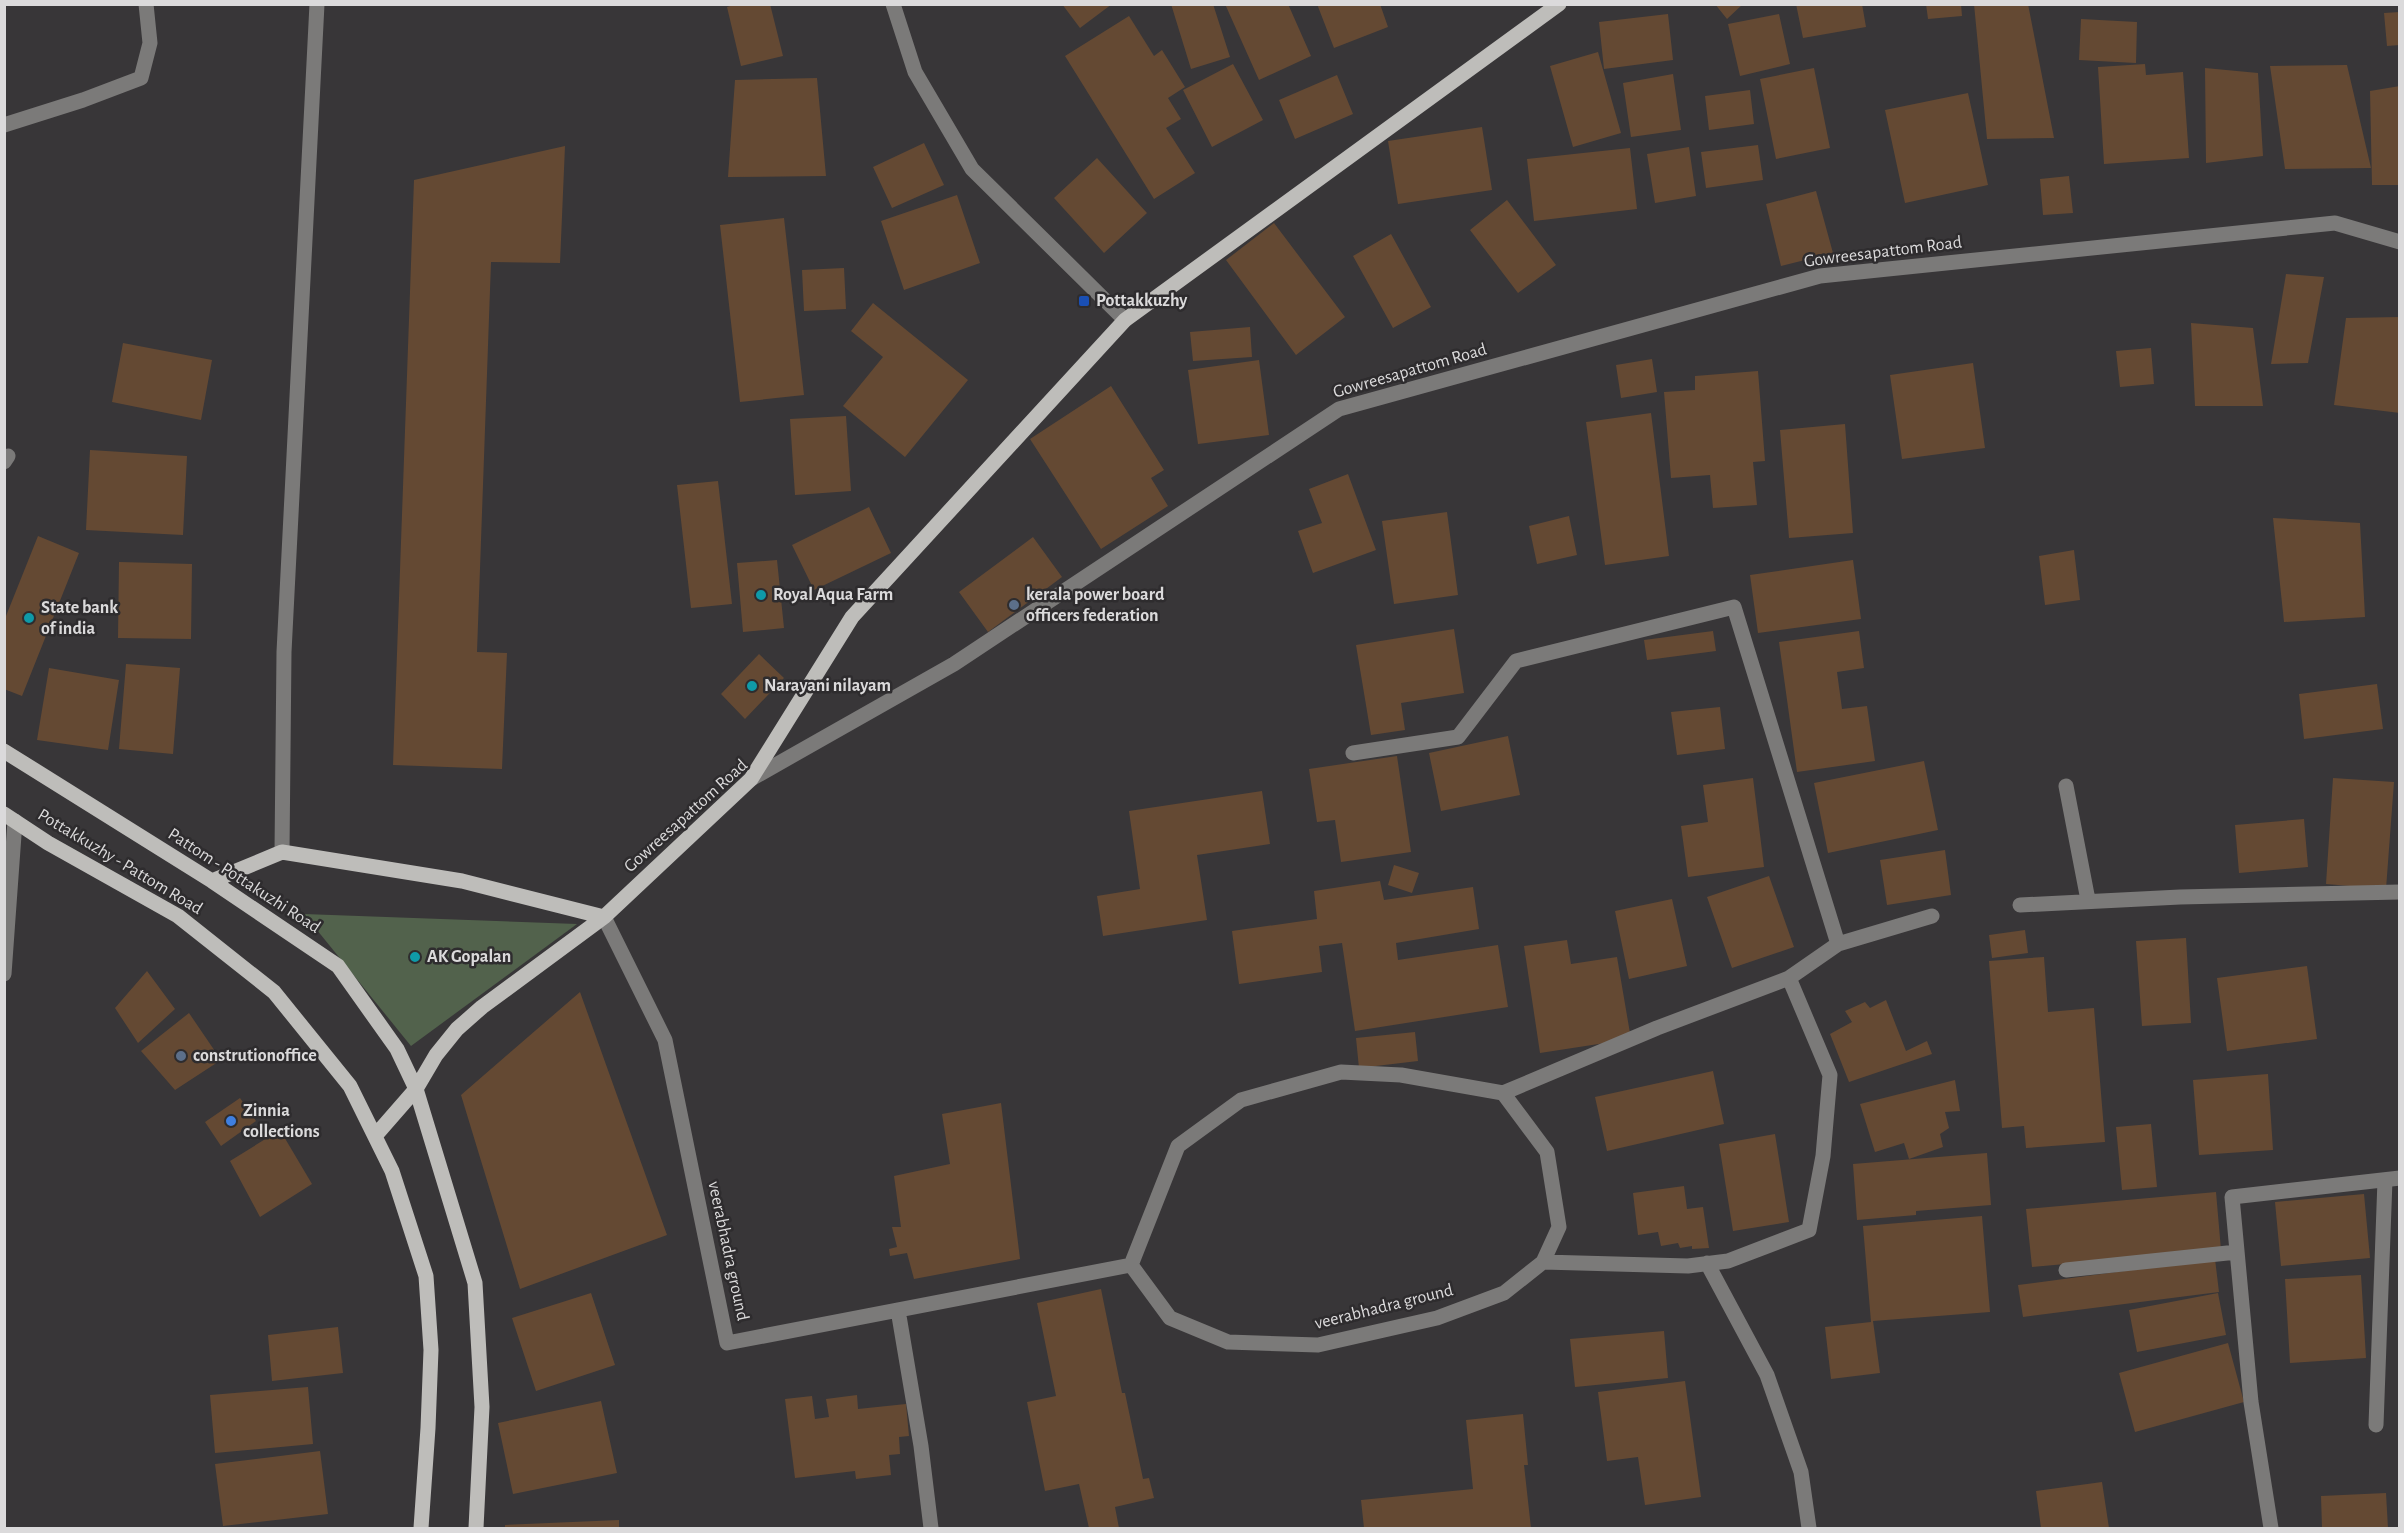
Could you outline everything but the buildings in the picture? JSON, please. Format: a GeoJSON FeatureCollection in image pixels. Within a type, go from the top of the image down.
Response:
{"type":"FeatureCollection","features":[{"type":"Feature","properties":{"kind":"main road"},"geometry":{"type":"LineString","coordinates":[[752,779],[852,617],[1125,320],[1559,4]]}},
{"type":"Feature","properties":{"kind":"main road","name":"Pattom - Pottakuzhi Road"},"geometry":{"type":"LineString","coordinates":[[4,751],[212,881],[338,966],[397,1049],[416,1089],[475,1283],[482,1407],[476,1528]]}},
{"type":"Feature","properties":{"kind":"main road","name":"Gowreesapattom Road"},"geometry":{"type":"LineString","coordinates":[[375,1136],[416,1089],[436,1055],[457,1029],[482,1007],[604,916],[752,779]]}},
{"type":"Feature","properties":{"kind":"main road","name":"Pottakkuzhy - Pattom Road"},"geometry":{"type":"LineString","coordinates":[[10,818],[48,843],[178,916],[274,992],[350,1086],[392,1171],[426,1276],[431,1350],[421,1528]]}},
{"type":"Feature","properties":{"kind":"main road"},"geometry":{"type":"LineString","coordinates":[[212,881],[282,852],[462,881],[604,916]]}},
{"type":"Feature","properties":{"kind":"street"},"geometry":{"type":"LineString","coordinates":[[4,125],[83,100],[141,78],[150,43],[146,4]]}},
{"type":"Feature","properties":{"kind":"street"},"geometry":{"type":"LineString","coordinates":[[282,852],[284,652],[317,4]]}},
{"type":"Feature","properties":{"kind":"street"},"geometry":{"type":"LineString","coordinates":[[893,4],[915,72],[972,169],[1125,320]]}},
{"type":"Feature","properties":{"kind":"street","name":"Gowreesapattom Road"},"geometry":{"type":"LineString","coordinates":[[752,779],[954,664],[1339,409],[1820,276],[2335,223],[2400,242]]}},
{"type":"Feature","properties":{"kind":"street"},"geometry":{"type":"LineString","coordinates":[[1353,753],[1458,737],[1516,661],[1734,607],[1838,944]]}},
{"type":"Feature","properties":{"kind":"street"},"geometry":{"type":"LineString","coordinates":[[2066,786],[2088,900]]}},
{"type":"Feature","properties":{"kind":"street"},"geometry":{"type":"LineString","coordinates":[[4,974],[10,818]]}},
{"type":"Feature","properties":{"kind":"street"},"geometry":{"type":"LineString","coordinates":[[2020,905],[2088,900],[2400,892]]}},
{"type":"Feature","properties":{"kind":"street","name":"veerabhadra ground"},"geometry":{"type":"LineString","coordinates":[[604,916],[665,1040],[727,1343],[1131,1265],[1170,1318],[1228,1342],[1318,1345],[1437,1318],[1504,1293],[1543,1262],[1559,1227],[1547,1152],[1503,1093]]}},
{"type":"Feature","properties":{"kind":"street"},"geometry":{"type":"LineString","coordinates":[[1131,1265],[1178,1146],[1241,1100],[1341,1072],[1401,1075],[1503,1093],[1657,1028],[1789,978],[1838,944],[1932,916]]}},
{"type":"Feature","properties":{"kind":"street"},"geometry":{"type":"LineString","coordinates":[[1543,1262],[1688,1266],[1728,1261],[1809,1230],[1823,1156],[1830,1075],[1789,978]]}},
{"type":"Feature","properties":{"kind":"street"},"geometry":{"type":"LineString","coordinates":[[2271,1528],[2251,1402],[2232,1197],[2392,1179],[2376,1425]]}},
{"type":"Feature","properties":{"kind":"street"},"geometry":{"type":"LineString","coordinates":[[2066,1270],[2237,1252]]}},
{"type":"Feature","properties":{"kind":"street"},"geometry":{"type":"LineString","coordinates":[[1707,1263],[1767,1375],[1801,1472],[1809,1528]]}},
{"type":"Feature","properties":{"kind":"street"},"geometry":{"type":"LineString","coordinates":[[898,1310],[932,1528]]}},
{"type":"Feature","properties":{"kind":"green space"},"geometry":{"type":"Polygon","coordinates":[[[304,914],[577,924],[411,1046],[304,914]]]}},
{"type":"Feature","properties":{"kind":"place","name":"Pottakkuzhy"},"geometry":{"type":"Point","coordinates":[1084,301]}},
{"type":"Feature","properties":{"kind":"place","name":"Royal Aqua Farm"},"geometry":{"type":"Point","coordinates":[761,595]}},
{"type":"Feature","properties":{"kind":"place","name":"kerala power board officers federation"},"geometry":{"type":"Point","coordinates":[1014,605]}},
{"type":"Feature","properties":{"kind":"place","name":"State bank of india"},"geometry":{"type":"Point","coordinates":[29,618]}},
{"type":"Feature","properties":{"kind":"place","name":"Narayani nilayam"},"geometry":{"type":"Point","coordinates":[752,686]}},
{"type":"Feature","properties":{"kind":"place","name":"AK Gopalan"},"geometry":{"type":"Point","coordinates":[415,957]}},
{"type":"Feature","properties":{"kind":"place","name":"construtionoffice"},"geometry":{"type":"Point","coordinates":[181,1056]}},
{"type":"Feature","properties":{"kind":"place","name":"Zinnia collections"},"geometry":{"type":"Point","coordinates":[231,1121]}}]}
